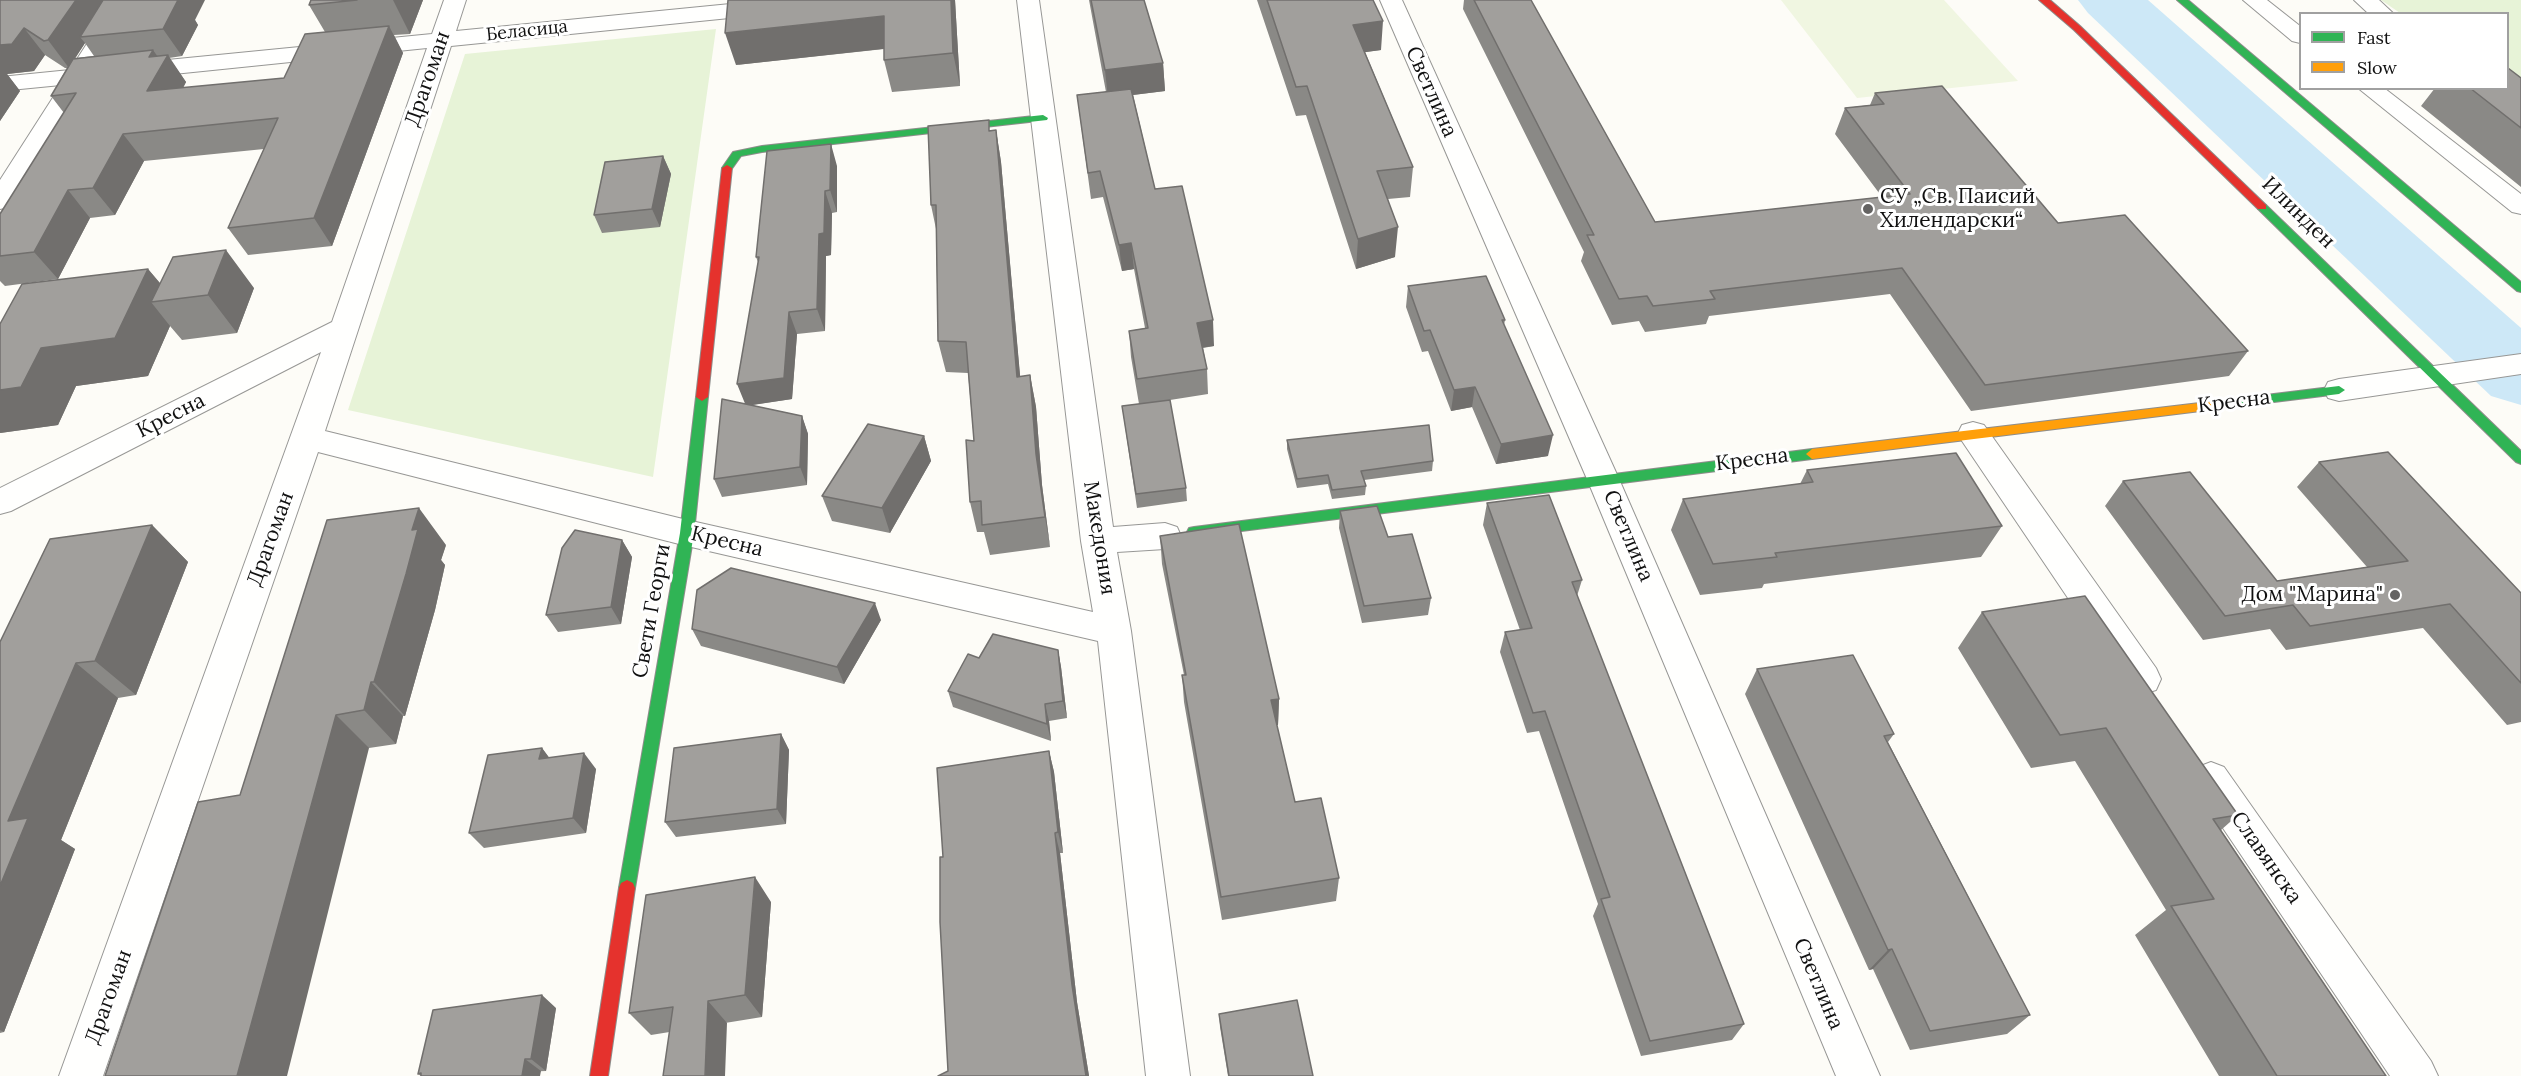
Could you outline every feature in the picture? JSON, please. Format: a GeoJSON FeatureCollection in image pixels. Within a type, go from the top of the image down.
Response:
{"type":"FeatureCollection","features":[{"type":"Feature","properties":{"kind":"street"},"geometry":{"type":"LineString","coordinates":[[0,201],[126,0]]}},
{"type":"Feature","properties":{"kind":"street","name":"Драгоман"},"geometry":{"type":"LineString","coordinates":[[81,1076],[307,438],[455,0]]}},
{"type":"Feature","properties":{"kind":"street","name":"Беласица"},"geometry":{"type":"LineString","coordinates":[[0,84],[839,0]]}},
{"type":"Feature","properties":{"kind":"street","name":"Македония"},"geometry":{"type":"LineString","coordinates":[[1028,0],[1098,541],[1114,631],[1168,1076]]}},
{"type":"Feature","properties":{"kind":"street","name":"Светлина"},"geometry":{"type":"LineString","coordinates":[[1391,0],[1604,479],[1858,1076]]}},
{"type":"Feature","properties":{"kind":"street","name":"Илинден"},"geometry":{"type":"LineString","coordinates":[[2044,0],[2077,28],[2521,459]]}},
{"type":"Feature","properties":{"kind":"street"},"geometry":{"type":"LineString","coordinates":[[2182,0],[2521,288]]}},
{"type":"Feature","properties":{"kind":"street","name":"Свети Георги"},"geometry":{"type":"LineString","coordinates":[[599,1076],[637,823],[687,533],[726,169],[737,154],[1043,118]]}},
{"type":"Feature","properties":{"kind":"street","name":"Кресна"},"geometry":{"type":"LineString","coordinates":[[0,502],[342,329]]}},
{"type":"Feature","properties":{"kind":"street"},"geometry":{"type":"LineString","coordinates":[[2339,390],[2521,364]]}},
{"type":"Feature","properties":{"kind":"street","name":"Кресна"},"geometry":{"type":"LineString","coordinates":[[1165,536],[1973,433],[2339,390]]}},
{"type":"Feature","properties":{"kind":"street"},"geometry":{"type":"LineString","coordinates":[[1973,433],[2161,706]]}},
{"type":"Feature","properties":{"kind":"street","name":"Кресна"},"geometry":{"type":"LineString","coordinates":[[307,438],[687,533],[1114,631]]}},
{"type":"Feature","properties":{"kind":"street"},"geometry":{"type":"LineString","coordinates":[[1098,541],[1165,536]]}},
{"type":"Feature","properties":{"kind":"street","name":"Славянска"},"geometry":{"type":"LineString","coordinates":[[2195,754],[2416,1076]]}},
{"type":"Feature","properties":{"kind":"lane"},"geometry":{"type":"LineString","coordinates":[[2254,0],[2299,34]]}},
{"type":"Feature","properties":{"kind":"lane"},"geometry":{"type":"LineString","coordinates":[[2365,0],[2380,12]]}},
{"type":"Feature","properties":{"kind":"lane"},"geometry":{"type":"LineString","coordinates":[[2372,90],[2521,206]]}},
{"type":"Feature","properties":{"kind":"green space"},"geometry":{"type":"Polygon","coordinates":[[[1781,0],[1944,0],[2018,81],[1857,98],[1781,0]]]}},
{"type":"Feature","properties":{"kind":"green space"},"geometry":{"type":"Polygon","coordinates":[[[2381,0],[2521,0],[2521,101],[2509,89],[2509,12],[2399,12],[2381,0]]]}},
{"type":"Feature","properties":{"kind":"green space"},"geometry":{"type":"Polygon","coordinates":[[[716,29],[653,477],[348,410],[465,54],[716,29]]]}},
{"type":"Feature","properties":{"kind":"building"},"geometry":{"type":"Polygon","coordinates":[[[0,0],[76,0],[48,40],[44,41],[24,28],[12,44],[0,45],[0,0]]]}},
{"type":"Feature","properties":{"kind":"building"},"geometry":{"type":"Polygon","coordinates":[[[103,0],[178,0],[163,29],[80,37],[103,0]]]}},
{"type":"Feature","properties":{"kind":"building"},"geometry":{"type":"Polygon","coordinates":[[[311,0],[357,0],[309,5],[311,0]]]}},
{"type":"Feature","properties":{"kind":"building"},"geometry":{"type":"Polygon","coordinates":[[[728,0],[951,0],[953,53],[884,60],[884,16],[725,33],[728,0]]]}},
{"type":"Feature","properties":{"kind":"building"},"geometry":{"type":"Polygon","coordinates":[[[1091,0],[1144,0],[1163,63],[1105,70],[1091,0]]]}},
{"type":"Feature","properties":{"kind":"building"},"geometry":{"type":"Polygon","coordinates":[[[1267,0],[1373,0],[1383,21],[1353,25],[1413,167],[1377,171],[1398,227],[1358,239],[1307,86],[1296,87],[1267,0]]]}},
{"type":"Feature","properties":{"kind":"building"},"geometry":{"type":"Polygon","coordinates":[[[1474,0],[1531,0],[1655,222],[1910,194],[1845,108],[1884,104],[1875,93],[1942,86],[2058,223],[2125,215],[2248,351],[1985,385],[1902,268],[1710,291],[1715,299],[1653,306],[1647,296],[1619,299],[1587,235],[1594,235],[1474,0]]]}},
{"type":"Feature","properties":{"kind":"building"},"geometry":{"type":"Polygon","coordinates":[[[389,26],[314,218],[228,228],[278,118],[123,134],[93,188],[68,190],[34,252],[0,256],[0,214],[76,93],[51,96],[73,59],[153,50],[149,57],[168,55],[147,91],[284,78],[305,34],[389,26]]]}},
{"type":"Feature","properties":{"kind":"building"},"geometry":{"type":"Polygon","coordinates":[[[2509,69],[2521,78],[2521,128],[2473,90],[2509,90],[2509,69]]]}},
{"type":"Feature","properties":{"kind":"building"},"geometry":{"type":"Polygon","coordinates":[[[1131,89],[1155,189],[1182,186],[1213,320],[1197,323],[1207,369],[1137,379],[1129,331],[1148,328],[1131,243],[1119,245],[1100,171],[1088,173],[1077,95],[1131,89]]]}},
{"type":"Feature","properties":{"kind":"building"},"geometry":{"type":"Polygon","coordinates":[[[989,120],[989,131],[996,130],[1017,377],[1030,375],[1036,454],[1045,517],[982,525],[981,501],[970,502],[966,440],[974,441],[966,342],[938,341],[936,205],[931,205],[928,126],[989,120]]]}},
{"type":"Feature","properties":{"kind":"building"},"geometry":{"type":"Polygon","coordinates":[[[831,144],[830,190],[825,191],[824,233],[819,234],[817,309],[789,312],[784,378],[737,384],[759,257],[756,257],[767,151],[831,144]]]}},
{"type":"Feature","properties":{"kind":"building"},"geometry":{"type":"Polygon","coordinates":[[[663,156],[652,209],[594,215],[605,162],[663,156]]]}},
{"type":"Feature","properties":{"kind":"building"},"geometry":{"type":"Polygon","coordinates":[[[226,250],[208,295],[151,302],[173,257],[226,250]]]}},
{"type":"Feature","properties":{"kind":"building"},"geometry":{"type":"Polygon","coordinates":[[[148,269],[115,338],[41,348],[21,387],[0,390],[0,324],[22,284],[148,269]]]}},
{"type":"Feature","properties":{"kind":"building"},"geometry":{"type":"Polygon","coordinates":[[[1486,276],[1505,320],[1502,320],[1553,435],[1501,444],[1475,387],[1454,390],[1430,330],[1424,331],[1408,286],[1486,276]]]}},
{"type":"Feature","properties":{"kind":"building"},"geometry":{"type":"Polygon","coordinates":[[[722,399],[802,416],[800,467],[714,479],[722,399]]]}},
{"type":"Feature","properties":{"kind":"building"},"geometry":{"type":"Polygon","coordinates":[[[1170,400],[1186,488],[1136,494],[1122,406],[1170,400]]]}},
{"type":"Feature","properties":{"kind":"building"},"geometry":{"type":"Polygon","coordinates":[[[868,424],[924,436],[882,508],[822,496],[868,424]]]}},
{"type":"Feature","properties":{"kind":"building"},"geometry":{"type":"Polygon","coordinates":[[[1429,425],[1433,461],[1361,471],[1366,486],[1332,490],[1328,475],[1297,479],[1287,440],[1429,425]]]}},
{"type":"Feature","properties":{"kind":"building"},"geometry":{"type":"Polygon","coordinates":[[[2388,452],[2521,593],[2521,683],[2450,604],[2310,626],[2293,605],[2225,616],[2123,481],[2190,472],[2277,581],[2408,561],[2319,462],[2388,452]]]}},
{"type":"Feature","properties":{"kind":"building"},"geometry":{"type":"Polygon","coordinates":[[[1956,453],[2002,526],[1775,553],[1777,557],[1713,564],[1683,499],[1813,482],[1807,470],[1956,453]]]}},
{"type":"Feature","properties":{"kind":"building"},"geometry":{"type":"Polygon","coordinates":[[[1549,495],[1582,580],[1572,582],[1744,1024],[1650,1041],[1601,899],[1610,897],[1545,711],[1533,713],[1505,632],[1532,628],[1487,503],[1549,495]]]}},
{"type":"Feature","properties":{"kind":"building"},"geometry":{"type":"Polygon","coordinates":[[[1377,506],[1388,537],[1412,534],[1431,598],[1364,606],[1340,511],[1377,506]]]}},
{"type":"Feature","properties":{"kind":"building"},"geometry":{"type":"Polygon","coordinates":[[[419,508],[412,530],[418,529],[406,574],[364,710],[336,715],[237,1076],[105,1076],[198,802],[240,795],[327,520],[419,508]]]}},
{"type":"Feature","properties":{"kind":"building"},"geometry":{"type":"Polygon","coordinates":[[[1239,524],[1279,699],[1271,700],[1295,802],[1321,798],[1339,878],[1221,897],[1182,675],[1186,675],[1160,536],[1239,524]]]}},
{"type":"Feature","properties":{"kind":"building"},"geometry":{"type":"Polygon","coordinates":[[[152,525],[95,661],[76,663],[8,821],[28,818],[0,886],[0,642],[50,539],[152,525]]]}},
{"type":"Feature","properties":{"kind":"building"},"geometry":{"type":"Polygon","coordinates":[[[575,530],[622,540],[611,607],[546,615],[562,548],[575,530]]]}},
{"type":"Feature","properties":{"kind":"building"},"geometry":{"type":"Polygon","coordinates":[[[731,568],[875,603],[837,667],[692,629],[697,590],[731,568]]]}},
{"type":"Feature","properties":{"kind":"building"},"geometry":{"type":"Polygon","coordinates":[[[2085,596],[2238,815],[2213,819],[2386,1076],[2277,1076],[2171,906],[2214,899],[2106,728],[2060,735],[1982,612],[2085,596]]]}},
{"type":"Feature","properties":{"kind":"building"},"geometry":{"type":"Polygon","coordinates":[[[993,634],[1058,650],[1063,701],[1045,704],[1047,724],[948,691],[968,654],[979,658],[993,634]]]}},
{"type":"Feature","properties":{"kind":"building"},"geometry":{"type":"Polygon","coordinates":[[[1853,655],[1894,734],[1884,736],[2030,1015],[1930,1031],[1892,949],[1888,950],[1757,669],[1853,655]]]}},
{"type":"Feature","properties":{"kind":"building"},"geometry":{"type":"Polygon","coordinates":[[[781,734],[777,809],[665,822],[674,748],[781,734]]]}},
{"type":"Feature","properties":{"kind":"building"},"geometry":{"type":"Polygon","coordinates":[[[542,748],[539,759],[584,753],[573,818],[469,833],[488,755],[542,748]]]}},
{"type":"Feature","properties":{"kind":"building"},"geometry":{"type":"Polygon","coordinates":[[[1049,751],[1058,832],[1055,833],[1072,985],[1086,1076],[938,1076],[948,1071],[940,922],[940,857],[943,857],[937,768],[1049,751]]]}},
{"type":"Feature","properties":{"kind":"building"},"geometry":{"type":"Polygon","coordinates":[[[755,877],[745,995],[708,1001],[705,1076],[663,1076],[673,1007],[629,1013],[646,895],[755,877]]]}},
{"type":"Feature","properties":{"kind":"building"},"geometry":{"type":"Polygon","coordinates":[[[542,995],[531,1059],[525,1059],[522,1076],[421,1076],[421,1073],[418,1074],[433,1010],[542,995]]]}},
{"type":"Feature","properties":{"kind":"building"},"geometry":{"type":"Polygon","coordinates":[[[1297,1000],[1313,1076],[1229,1076],[1219,1014],[1297,1000]]]}},
{"type":"Feature","properties":{"kind":"waterway"},"geometry":{"type":"LineString","coordinates":[[2110,0],[2521,375]]}},
{"type":"Feature","properties":{"kind":"traffic: fast"},"geometry":{"type":"LineString","coordinates":[[2182,0],[2521,288]]}},
{"type":"Feature","properties":{"kind":"traffic: fast"},"geometry":{"type":"LineString","coordinates":[[727,168],[737,154],[762,149],[1043,118]]}},
{"type":"Feature","properties":{"kind":"traffic: fast"},"geometry":{"type":"LineString","coordinates":[[2262,207],[2521,459]]}},
{"type":"Feature","properties":{"kind":"traffic: fast"},"geometry":{"type":"LineString","coordinates":[[2225,404],[2339,390]]}},
{"type":"Feature","properties":{"kind":"traffic: fast"},"geometry":{"type":"LineString","coordinates":[[627,888],[687,533],[702,397]]}},
{"type":"Feature","properties":{"kind":"traffic: fast"},"geometry":{"type":"LineString","coordinates":[[1194,532],[1812,454]]}},
{"type":"Feature","properties":{"kind":"traffic: slow"},"geometry":{"type":"LineString","coordinates":[[1812,454],[2225,404]]}},
{"type":"Feature","properties":{"kind":"traffic: jam"},"geometry":{"type":"LineString","coordinates":[[2044,0],[2077,28],[2262,207]]}},
{"type":"Feature","properties":{"kind":"traffic: jam"},"geometry":{"type":"LineString","coordinates":[[702,397],[727,168]]}},
{"type":"Feature","properties":{"kind":"traffic: jam"},"geometry":{"type":"LineString","coordinates":[[599,1076],[627,888]]}},
{"type":"Feature","properties":{"kind":"place","name":"СУ „Св. Паисий Хилендарски“"},"geometry":{"type":"Point","coordinates":[1868,209]}},
{"type":"Feature","properties":{"kind":"place","name":"Дом \"Марина\""},"geometry":{"type":"Point","coordinates":[2395,595]}}]}
